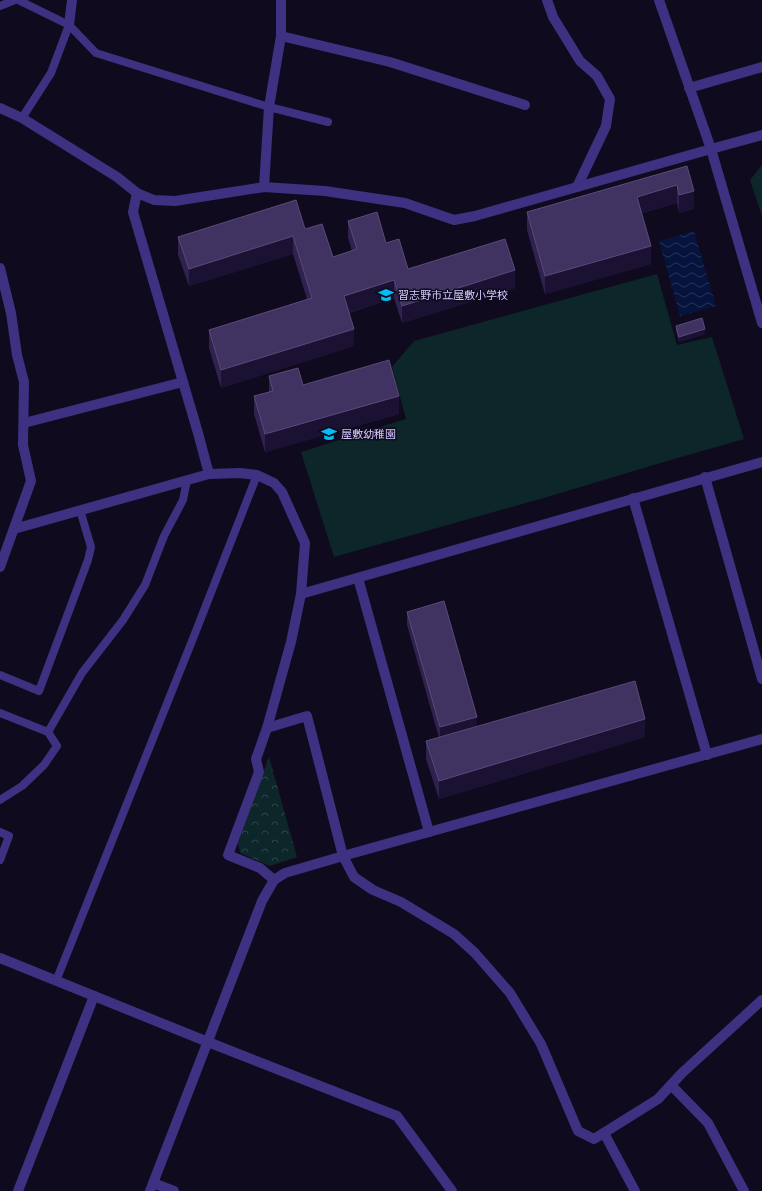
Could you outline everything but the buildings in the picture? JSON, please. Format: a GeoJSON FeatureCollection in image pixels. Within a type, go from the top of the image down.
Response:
{"type":"FeatureCollection","features":[{"type":"Feature","properties":{"kind":"street"},"geometry":{"type":"LineString","coordinates":[[69,25],[72,0]]}},
{"type":"Feature","properties":{"kind":"street"},"geometry":{"type":"LineString","coordinates":[[264,187],[269,107],[281,36],[281,0]]}},
{"type":"Feature","properties":{"kind":"street"},"geometry":{"type":"LineString","coordinates":[[547,0],[554,17],[580,61],[597,76],[610,99],[606,126],[577,187]]}},
{"type":"Feature","properties":{"kind":"street"},"geometry":{"type":"LineString","coordinates":[[659,0],[711,149],[762,323]]}},
{"type":"Feature","properties":{"kind":"street"},"geometry":{"type":"LineString","coordinates":[[281,36],[390,62],[525,105]]}},
{"type":"Feature","properties":{"kind":"street"},"geometry":{"type":"LineString","coordinates":[[689,88],[762,67]]}},
{"type":"Feature","properties":{"kind":"street"},"geometry":{"type":"LineString","coordinates":[[0,108],[22,118],[117,177],[137,193],[154,200],[175,201],[264,187],[325,191],[405,203],[454,220],[475,216],[762,135]]}},
{"type":"Feature","properties":{"kind":"street"},"geometry":{"type":"LineString","coordinates":[[137,193],[133,212],[209,474]]}},
{"type":"Feature","properties":{"kind":"street"},"geometry":{"type":"LineString","coordinates":[[0,268],[11,313],[17,355],[24,382],[23,444],[31,481],[0,567]]}},
{"type":"Feature","properties":{"kind":"street"},"geometry":{"type":"LineString","coordinates":[[24,423],[183,382]]}},
{"type":"Feature","properties":{"kind":"street"},"geometry":{"type":"LineString","coordinates":[[301,594],[705,477],[762,462]]}},
{"type":"Feature","properties":{"kind":"street"},"geometry":{"type":"LineString","coordinates":[[14,529],[209,474],[240,473],[257,475],[274,483],[282,492],[305,543],[301,594],[291,642],[267,728],[256,759],[259,772],[228,855],[260,868],[274,880]]}},
{"type":"Feature","properties":{"kind":"street"},"geometry":{"type":"LineString","coordinates":[[705,477],[762,679]]}},
{"type":"Feature","properties":{"kind":"street"},"geometry":{"type":"LineString","coordinates":[[632,498],[707,755]]}},
{"type":"Feature","properties":{"kind":"street"},"geometry":{"type":"LineString","coordinates":[[358,578],[429,832]]}},
{"type":"Feature","properties":{"kind":"street"},"geometry":{"type":"LineString","coordinates":[[267,728],[307,716],[342,856],[354,877],[373,890],[401,902],[454,934],[475,953],[510,994],[541,1044],[578,1131],[594,1139],[658,1099],[682,1073],[762,1000]]}},
{"type":"Feature","properties":{"kind":"street"},"geometry":{"type":"LineString","coordinates":[[174,1191],[151,1187],[262,901],[274,880],[285,873],[342,856],[762,740]]}},
{"type":"Feature","properties":{"kind":"street"},"geometry":{"type":"LineString","coordinates":[[0,958],[397,1116],[452,1191]]}},
{"type":"Feature","properties":{"kind":"street"},"geometry":{"type":"LineString","coordinates":[[18,1191],[94,996]]}},
{"type":"Feature","properties":{"kind":"street"},"geometry":{"type":"LineString","coordinates":[[671,1085],[708,1123],[744,1191]]}},
{"type":"Feature","properties":{"kind":"street"},"geometry":{"type":"LineString","coordinates":[[604,1133],[634,1191]]}},
{"type":"Feature","properties":{"kind":"lane"},"geometry":{"type":"LineString","coordinates":[[0,6],[14,0]]}},
{"type":"Feature","properties":{"kind":"lane"},"geometry":{"type":"LineString","coordinates":[[18,0],[69,25],[96,53],[269,107],[328,122]]}},
{"type":"Feature","properties":{"kind":"lane"},"geometry":{"type":"LineString","coordinates":[[22,118],[51,73],[69,25]]}},
{"type":"Feature","properties":{"kind":"lane"},"geometry":{"type":"LineString","coordinates":[[56,981],[257,475]]}},
{"type":"Feature","properties":{"kind":"lane"},"geometry":{"type":"LineString","coordinates":[[48,732],[82,674],[123,620],[145,584],[164,536],[183,500],[187,480]]}},
{"type":"Feature","properties":{"kind":"lane"},"geometry":{"type":"LineString","coordinates":[[0,675],[39,691],[88,560],[91,547],[80,510]]}},
{"type":"Feature","properties":{"kind":"lane"},"geometry":{"type":"LineString","coordinates":[[0,713],[48,732],[57,746],[44,765],[22,786],[0,800]]}},
{"type":"Feature","properties":{"kind":"lane"},"geometry":{"type":"LineString","coordinates":[[0,832],[9,836],[0,860]]}},
{"type":"Feature","properties":{"kind":"green space"},"geometry":{"type":"Polygon","coordinates":[[[762,165],[762,216],[750,180],[762,165]]]}},
{"type":"Feature","properties":{"kind":"green space"},"geometry":{"type":"Polygon","coordinates":[[[657,274],[677,345],[712,337],[744,439],[547,497],[334,557],[301,452],[406,419],[392,367],[414,341],[657,274]]]}},
{"type":"Feature","properties":{"kind":"green space"},"geometry":{"type":"Polygon","coordinates":[[[269,757],[297,857],[270,866],[240,853],[238,843],[269,757]]]}},
{"type":"Feature","properties":{"kind":"water"},"geometry":{"type":"Polygon","coordinates":[[[694,231],[716,306],[680,316],[659,241],[694,231]]]}},
{"type":"Feature","properties":{"kind":"place","name":"習志野市立屋敷小学校"},"geometry":{"type":"Point","coordinates":[386,295]}},
{"type":"Feature","properties":{"kind":"place","name":"屋敷幼稚園"},"geometry":{"type":"Point","coordinates":[329,434]}}]}
